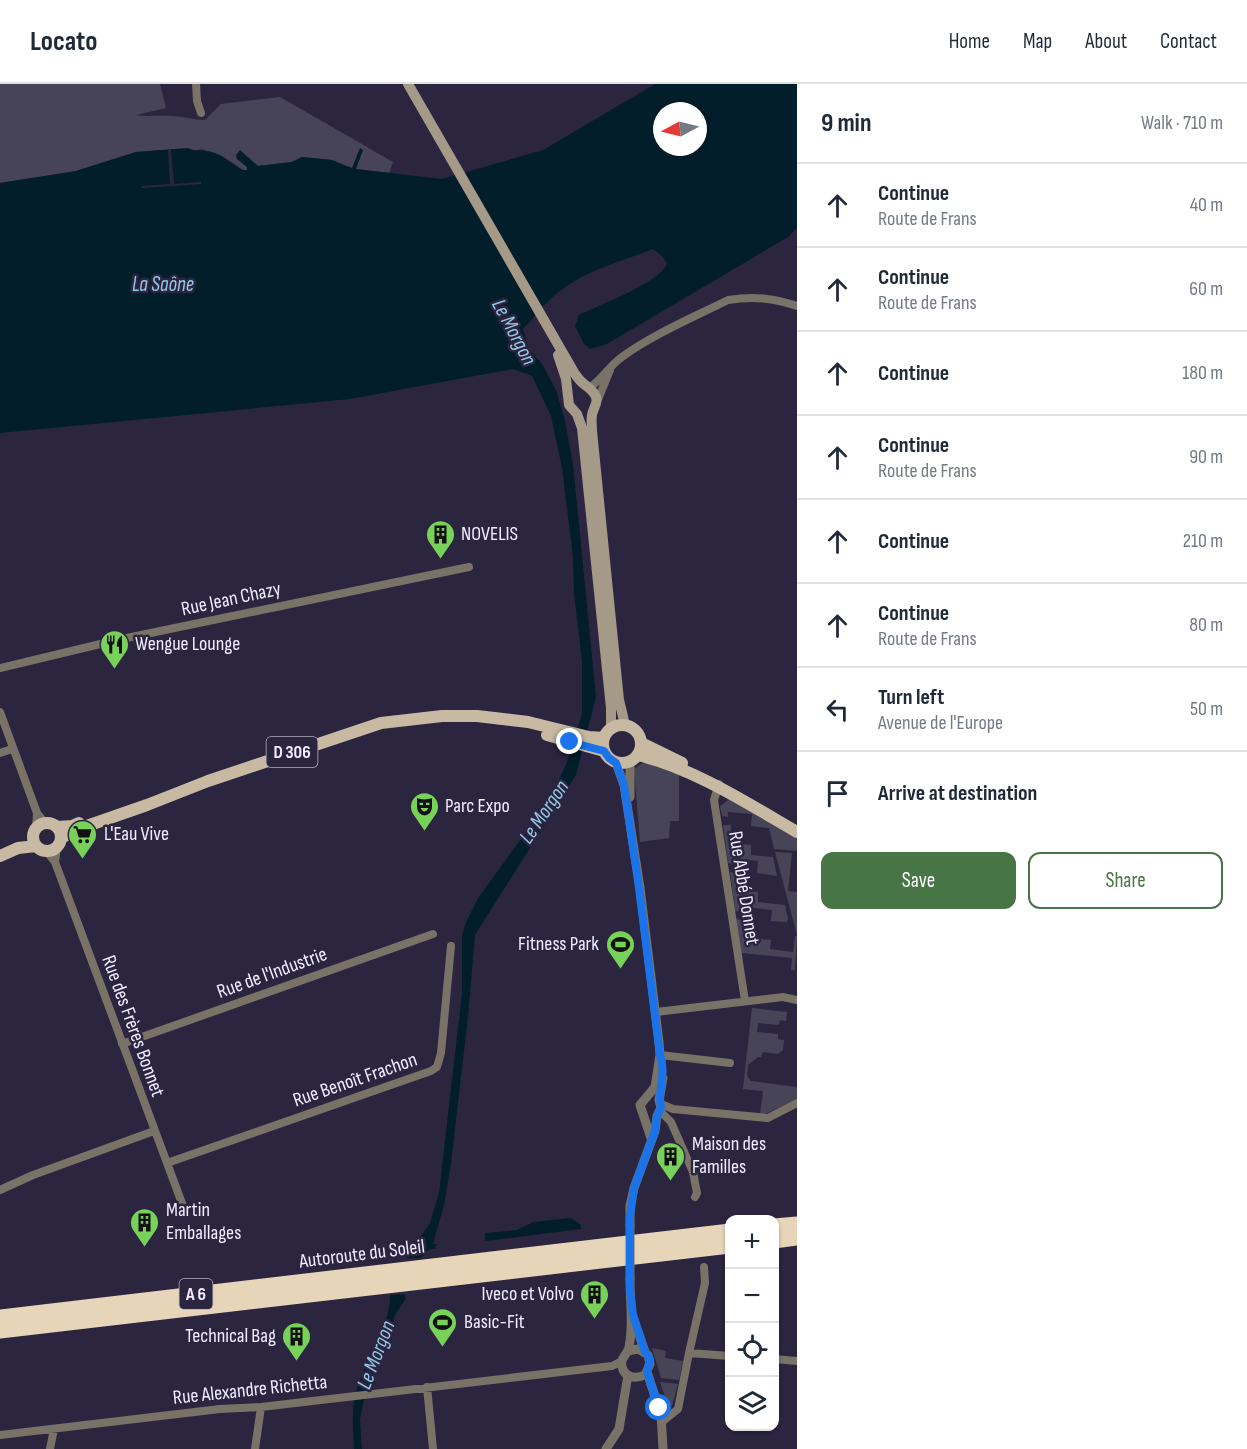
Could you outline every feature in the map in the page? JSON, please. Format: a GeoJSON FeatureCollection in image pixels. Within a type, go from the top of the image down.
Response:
{"type":"FeatureCollection","features":[{"type":"Feature","properties":{"kind":"highway"},"geometry":{"type":"LineString","coordinates":[[779,1226],[797,1224]]}},
{"type":"Feature","properties":{"kind":"highway","name":"Autoroute du Soleil"},"geometry":{"type":"LineString","coordinates":[[0,1331],[389,1278],[424,1268],[725,1231]]}},
{"type":"Feature","properties":{"kind":"highway"},"geometry":{"type":"LineString","coordinates":[[779,1240],[797,1238]]}},
{"type":"Feature","properties":{"kind":"highway","name":"Autoroute du Soleil"},"geometry":{"type":"LineString","coordinates":[[0,1317],[389,1278],[413,1282],[725,1246]]}},
{"type":"Feature","properties":{"kind":"main road"},"geometry":{"type":"LineString","coordinates":[[408,84],[575,374],[595,394],[594,407],[618,700],[625,725],[636,731],[636,753]]}},
{"type":"Feature","properties":{"kind":"main road"},"geometry":{"type":"LineString","coordinates":[[548,328],[566,379],[571,409],[577,414],[582,428],[586,456],[611,708],[604,751],[616,763],[636,753],[654,759],[719,784],[797,825]]}},
{"type":"Feature","properties":{"kind":"main road"},"geometry":{"type":"LineString","coordinates":[[569,396],[578,388],[587,388]]}},
{"type":"Feature","properties":{"kind":"main road"},"geometry":{"type":"LineString","coordinates":[[577,414],[585,415],[594,407]]}},
{"type":"Feature","properties":{"kind":"main road","name":"D 306"},"geometry":{"type":"LineString","coordinates":[[0,856],[381,723],[442,716],[504,718],[528,729],[589,742],[604,751]]}},
{"type":"Feature","properties":{"kind":"main road"},"geometry":{"type":"LineString","coordinates":[[607,733],[625,725]]}},
{"type":"Feature","properties":{"kind":"main road","name":"D 306"},"geometry":{"type":"LineString","coordinates":[[589,742],[607,733]]}},
{"type":"Feature","properties":{"kind":"main road"},"geometry":{"type":"LineString","coordinates":[[719,784],[797,832]]}},
{"type":"Feature","properties":{"kind":"main road","name":"D 306"},"geometry":{"type":"LineString","coordinates":[[0,849],[16,844],[48,840]]}},
{"type":"Feature","properties":{"kind":"street"},"geometry":{"type":"LineString","coordinates":[[196,84],[197,101],[201,112]]}},
{"type":"Feature","properties":{"kind":"street"},"geometry":{"type":"LineString","coordinates":[[587,388],[599,382],[621,357],[728,300],[748,297],[776,299],[797,306]]}},
{"type":"Feature","properties":{"kind":"street"},"geometry":{"type":"LineString","coordinates":[[594,407],[611,366]]}},
{"type":"Feature","properties":{"kind":"street","name":"Rue Jean Chazy"},"geometry":{"type":"LineString","coordinates":[[0,668],[117,639],[469,567]]}},
{"type":"Feature","properties":{"kind":"street","name":"Rue des Frères Bonnet"},"geometry":{"type":"LineString","coordinates":[[0,712],[186,1214]]}},
{"type":"Feature","properties":{"kind":"street"},"geometry":{"type":"LineString","coordinates":[[0,753],[12,749]]}},
{"type":"Feature","properties":{"kind":"street"},"geometry":{"type":"LineString","coordinates":[[632,844],[636,753]]}},
{"type":"Feature","properties":{"kind":"street"},"geometry":{"type":"LineString","coordinates":[[616,763],[624,785],[656,1012],[660,1055],[655,1087],[640,1105],[651,1138]]}},
{"type":"Feature","properties":{"kind":"street","name":"Rue Abbé Donnet"},"geometry":{"type":"LineString","coordinates":[[719,784],[714,800],[745,1001]]}},
{"type":"Feature","properties":{"kind":"street","name":"Rue de l'Industrie"},"geometry":{"type":"LineString","coordinates":[[122,1044],[433,934]]}},
{"type":"Feature","properties":{"kind":"street","name":"Rue Benoît Frachon"},"geometry":{"type":"LineString","coordinates":[[167,1163],[437,1067],[441,1053],[451,946]]}},
{"type":"Feature","properties":{"kind":"street"},"geometry":{"type":"LineString","coordinates":[[656,1012],[783,997],[797,1000]]}},
{"type":"Feature","properties":{"kind":"street"},"geometry":{"type":"LineString","coordinates":[[660,1055],[730,1063]]}},
{"type":"Feature","properties":{"kind":"street"},"geometry":{"type":"LineString","coordinates":[[606,1449],[619,1429],[624,1368],[633,1315],[630,1279],[632,1198],[659,1108],[663,1076],[663,1063],[660,1055]]}},
{"type":"Feature","properties":{"kind":"street"},"geometry":{"type":"LineString","coordinates":[[648,1097],[654,1097],[659,1108],[671,1122],[693,1172],[697,1193],[695,1197]]}},
{"type":"Feature","properties":{"kind":"street"},"geometry":{"type":"LineString","coordinates":[[659,1108],[768,1118],[797,1103]]}},
{"type":"Feature","properties":{"kind":"street"},"geometry":{"type":"LineString","coordinates":[[645,1116],[651,1118],[659,1108]]}},
{"type":"Feature","properties":{"kind":"street"},"geometry":{"type":"LineString","coordinates":[[0,1190],[33,1175],[154,1131]]}},
{"type":"Feature","properties":{"kind":"street"},"geometry":{"type":"LineString","coordinates":[[666,1418],[678,1409],[680,1403],[705,1282],[704,1267]]}},
{"type":"Feature","properties":{"kind":"street"},"geometry":{"type":"LineString","coordinates":[[624,1368],[638,1378],[647,1372],[650,1364],[633,1315]]}},
{"type":"Feature","properties":{"kind":"street"},"geometry":{"type":"LineString","coordinates":[[628,1351],[638,1349],[645,1352]]}},
{"type":"Feature","properties":{"kind":"street"},"geometry":{"type":"LineString","coordinates":[[689,1353],[725,1356]]}},
{"type":"Feature","properties":{"kind":"street"},"geometry":{"type":"LineString","coordinates":[[779,1359],[797,1361]]}},
{"type":"Feature","properties":{"kind":"street","name":"Rue Alexandre Richetta"},"geometry":{"type":"LineString","coordinates":[[0,1435],[612,1366],[624,1368]]}},
{"type":"Feature","properties":{"kind":"street"},"geometry":{"type":"LineString","coordinates":[[647,1372],[659,1408],[666,1418],[663,1449]]}},
{"type":"Feature","properties":{"kind":"street"},"geometry":{"type":"LineString","coordinates":[[427,1387],[433,1449]]}},
{"type":"Feature","properties":{"kind":"street"},"geometry":{"type":"LineString","coordinates":[[255,1449],[261,1407]]}},
{"type":"Feature","properties":{"kind":"street"},"geometry":{"type":"LineString","coordinates":[[50,1449],[54,1429]]}},
{"type":"Feature","properties":{"kind":"shaded area"},"geometry":{"type":"Polygon","coordinates":[[[0,84],[160,84],[166,108],[136,115],[175,116],[201,120],[205,120],[221,104],[280,97],[393,162],[389,173],[348,168],[332,160],[302,157],[292,162],[247,167],[247,170],[243,170],[202,149],[192,151],[188,148],[136,152],[76,171],[0,183],[0,84]]]}},
{"type":"Feature","properties":{"kind":"shaded area"},"geometry":{"type":"Polygon","coordinates":[[[645,761],[679,775],[679,821],[670,821],[669,838],[640,842],[634,769],[645,761]]]}},
{"type":"Feature","properties":{"kind":"shaded area"},"geometry":{"type":"Polygon","coordinates":[[[731,798],[797,837],[797,851],[774,849],[769,828],[751,826],[752,814],[728,812],[728,817],[722,816],[720,806],[731,798]]]}},
{"type":"Feature","properties":{"kind":"shaded area"},"geometry":{"type":"Polygon","coordinates":[[[723,825],[731,825],[730,843],[751,845],[751,855],[773,857],[777,876],[757,873],[758,861],[735,858],[734,864],[728,863],[723,825]]]}},
{"type":"Feature","properties":{"kind":"shaded area"},"geometry":{"type":"Polygon","coordinates":[[[775,852],[792,853],[788,891],[797,892],[797,935],[775,852]]]}},
{"type":"Feature","properties":{"kind":"shaded area"},"geometry":{"type":"Polygon","coordinates":[[[730,872],[738,873],[737,890],[758,892],[758,902],[785,905],[787,922],[771,921],[772,910],[747,907],[746,912],[735,911],[730,872]]]}},
{"type":"Feature","properties":{"kind":"shaded area"},"geometry":{"type":"Polygon","coordinates":[[[736,919],[743,920],[742,930],[750,931],[750,938],[771,940],[770,949],[793,952],[795,936],[797,936],[795,970],[791,970],[792,958],[741,953],[736,919]]]}},
{"type":"Feature","properties":{"kind":"shaded area"},"geometry":{"type":"Polygon","coordinates":[[[752,1008],[787,1012],[786,1021],[780,1020],[779,1025],[758,1023],[757,1032],[778,1034],[778,1039],[784,1040],[783,1050],[778,1054],[763,1052],[761,1057],[748,1065],[747,1076],[751,1081],[797,1087],[797,1099],[763,1115],[760,1114],[763,1091],[743,1089],[752,1008]]]}},
{"type":"Feature","properties":{"kind":"shaded area"},"geometry":{"type":"Polygon","coordinates":[[[652,1348],[666,1351],[665,1358],[683,1361],[679,1380],[661,1378],[652,1348]]]}},
{"type":"Feature","properties":{"kind":"shaded area"},"geometry":{"type":"Polygon","coordinates":[[[660,1382],[678,1384],[672,1406],[668,1405],[660,1382]]]}},
{"type":"Feature","properties":{"kind":"water","name":"La Saône"},"geometry":{"type":"Polygon","coordinates":[[[655,84],[797,84],[797,228],[788,237],[607,344],[590,349],[584,344],[575,326],[579,315],[641,286],[662,271],[667,264],[663,257],[653,249],[594,271],[567,286],[543,307],[541,304],[532,309],[535,316],[523,329],[529,349],[542,364],[556,390],[565,421],[573,464],[596,697],[576,775],[475,935],[451,1163],[444,1205],[433,1244],[437,1244],[435,1249],[430,1249],[421,1258],[406,1258],[430,1223],[439,1193],[462,993],[462,935],[466,922],[478,898],[548,802],[566,765],[582,714],[582,661],[574,594],[573,557],[562,468],[551,416],[532,376],[513,369],[350,399],[0,433],[0,183],[76,171],[136,152],[188,148],[216,153],[243,170],[247,170],[247,167],[237,159],[236,155],[240,150],[258,166],[292,162],[302,157],[332,160],[352,168],[360,148],[363,150],[356,169],[442,179],[543,150],[655,84]]]}},
{"type":"Feature","properties":{"kind":"water"},"geometry":{"type":"Polygon","coordinates":[[[571,1218],[581,1225],[581,1229],[485,1241],[485,1233],[517,1230],[533,1222],[571,1218]]]}},
{"type":"Feature","properties":{"kind":"water","name":"Le Morgon"},"geometry":{"type":"Polygon","coordinates":[[[404,1294],[406,1298],[395,1315],[388,1342],[367,1386],[360,1419],[362,1449],[354,1449],[353,1411],[357,1388],[386,1320],[390,1295],[404,1294]]]}},
{"type":"Feature","properties":{"kind":"pier"},"geometry":{"type":"Polygon","coordinates":[[[171,149],[174,184],[201,182],[201,184],[141,188],[141,186],[170,184],[168,150],[171,149]]]}},
{"type":"Feature","properties":{"kind":"place","name":"NOVELIS"},"geometry":{"type":"Point","coordinates":[440,560]}},
{"type":"Feature","properties":{"kind":"place","name":"Wengue Lounge"},"geometry":{"type":"Point","coordinates":[114,670]}},
{"type":"Feature","properties":{"kind":"place","name":"Parc Expo"},"geometry":{"type":"Point","coordinates":[424,832]}},
{"type":"Feature","properties":{"kind":"place","name":"L'Eau Vive"},"geometry":{"type":"Point","coordinates":[83,860]}},
{"type":"Feature","properties":{"kind":"place","name":"Fitness Park"},"geometry":{"type":"Point","coordinates":[620,970]}},
{"type":"Feature","properties":{"kind":"place","name":"Maison des Familles"},"geometry":{"type":"Point","coordinates":[671,1182]}},
{"type":"Feature","properties":{"kind":"place","name":"Martin Emballages"},"geometry":{"type":"Point","coordinates":[145,1248]}},
{"type":"Feature","properties":{"kind":"place","name":"Iveco et Volvo"},"geometry":{"type":"Point","coordinates":[595,1320]}},
{"type":"Feature","properties":{"kind":"place","name":"Basic-Fit"},"geometry":{"type":"Point","coordinates":[443,1348]}},
{"type":"Feature","properties":{"kind":"place","name":"Technical Bag"},"geometry":{"type":"Point","coordinates":[297,1362]}},
{"type":"Feature","properties":{"kind":"route"},"geometry":{"type":"LineString","coordinates":[[570,742],[604,751],[616,763],[624,785],[660,1055],[663,1063],[659,1100],[661,1108],[634,1188],[630,1217],[630,1290],[633,1315],[645,1352],[650,1359],[650,1368],[647,1372],[659,1408]]}}]}
